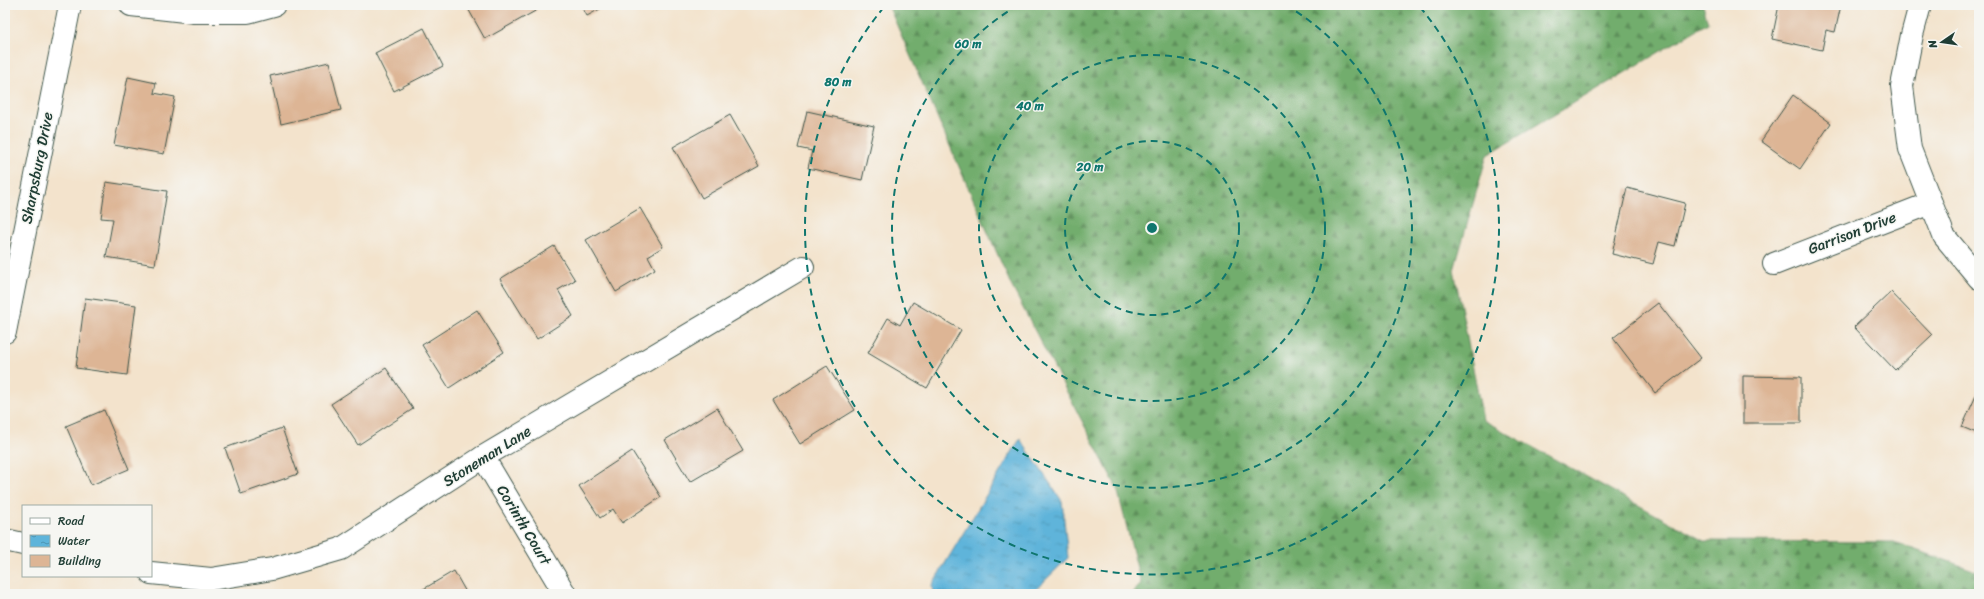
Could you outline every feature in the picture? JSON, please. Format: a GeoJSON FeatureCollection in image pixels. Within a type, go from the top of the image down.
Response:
{"type":"FeatureCollection","features":[{"type":"Feature","properties":{"kind":"street","name":"Sharpsburg Drive"},"geometry":{"type":"LineString","coordinates":[[5,332],[70,5]]}},
{"type":"Feature","properties":{"kind":"street"},"geometry":{"type":"LineString","coordinates":[[131,5],[194,12],[248,12],[274,5]]}},
{"type":"Feature","properties":{"kind":"street"},"geometry":{"type":"LineString","coordinates":[[1920,5],[1912,35],[1902,86],[1910,148],[1944,236],[1979,278]]}},
{"type":"Feature","properties":{"kind":"street","name":"Garrison Drive"},"geometry":{"type":"LineString","coordinates":[[1774,264],[1931,203]]}},
{"type":"Feature","properties":{"kind":"street","name":"Stoneman Lane"},"geometry":{"type":"LineString","coordinates":[[152,573],[212,579],[272,570],[341,549],[483,457],[803,267]]}},
{"type":"Feature","properties":{"kind":"street","name":"Corinth Court"},"geometry":{"type":"LineString","coordinates":[[483,457],[565,594]]}},
{"type":"Feature","properties":{"kind":"street"},"geometry":{"type":"LineString","coordinates":[[5,540],[22,544]]}},
{"type":"Feature","properties":{"kind":"green space"},"geometry":{"type":"Polygon","coordinates":[[[888,5],[1703,5],[1708,23],[1487,155],[1454,270],[1483,420],[1704,541],[1894,542],[1979,572],[1979,594],[1132,594],[1141,584],[1117,488],[1011,285],[888,5]]]}},
{"type":"Feature","properties":{"kind":"water"},"geometry":{"type":"Polygon","coordinates":[[[1020,439],[1062,501],[1068,558],[1031,594],[933,594],[932,585],[1020,439]]]}},
{"type":"Feature","properties":{"kind":"building"},"geometry":{"type":"Polygon","coordinates":[[[466,5],[534,5],[537,10],[485,39],[466,5]]]}},
{"type":"Feature","properties":{"kind":"building"},"geometry":{"type":"Polygon","coordinates":[[[581,5],[607,5],[587,16],[581,5]]]}},
{"type":"Feature","properties":{"kind":"building"},"geometry":{"type":"Polygon","coordinates":[[[1779,5],[1841,5],[1835,32],[1826,30],[1822,50],[1772,39],[1779,5]]]}},
{"type":"Feature","properties":{"kind":"building"},"geometry":{"type":"Polygon","coordinates":[[[424,28],[443,66],[394,91],[375,53],[424,28]]]}},
{"type":"Feature","properties":{"kind":"building"},"geometry":{"type":"Polygon","coordinates":[[[329,62],[341,110],[281,124],[270,76],[329,62]]]}},
{"type":"Feature","properties":{"kind":"building"},"geometry":{"type":"Polygon","coordinates":[[[128,77],[156,83],[154,93],[175,97],[164,154],[114,145],[128,77]]]}},
{"type":"Feature","properties":{"kind":"building"},"geometry":{"type":"Polygon","coordinates":[[[1793,95],[1831,123],[1800,169],[1761,141],[1793,95]]]}},
{"type":"Feature","properties":{"kind":"building"},"geometry":{"type":"Polygon","coordinates":[[[807,111],[874,126],[862,180],[808,168],[812,151],[798,148],[807,111]]]}},
{"type":"Feature","properties":{"kind":"building"},"geometry":{"type":"Polygon","coordinates":[[[730,115],[759,166],[702,198],[673,147],[730,115]]]}},
{"type":"Feature","properties":{"kind":"building"},"geometry":{"type":"Polygon","coordinates":[[[106,182],[167,191],[155,265],[106,257],[113,219],[101,218],[106,182]]]}},
{"type":"Feature","properties":{"kind":"building"},"geometry":{"type":"Polygon","coordinates":[[[1627,188],[1685,203],[1675,246],[1659,242],[1653,264],[1612,254],[1627,188]]]}},
{"type":"Feature","properties":{"kind":"building"},"geometry":{"type":"Polygon","coordinates":[[[640,208],[663,247],[648,256],[655,269],[616,292],[586,240],[640,208]]]}},
{"type":"Feature","properties":{"kind":"building"},"geometry":{"type":"Polygon","coordinates":[[[554,246],[575,280],[558,290],[573,316],[537,339],[500,279],[554,246]]]}},
{"type":"Feature","properties":{"kind":"building"},"geometry":{"type":"Polygon","coordinates":[[[1891,292],[1932,335],[1895,370],[1854,327],[1891,292]]]}},
{"type":"Feature","properties":{"kind":"building"},"geometry":{"type":"Polygon","coordinates":[[[85,298],[136,305],[127,375],[76,368],[85,298]]]}},
{"type":"Feature","properties":{"kind":"building"},"geometry":{"type":"Polygon","coordinates":[[[913,302],[961,330],[927,388],[868,353],[888,318],[900,325],[913,302]]]}},
{"type":"Feature","properties":{"kind":"building"},"geometry":{"type":"Polygon","coordinates":[[[1658,303],[1701,358],[1655,393],[1613,338],[1658,303]]]}},
{"type":"Feature","properties":{"kind":"building"},"geometry":{"type":"Polygon","coordinates":[[[477,310],[504,352],[449,388],[422,345],[477,310]]]}},
{"type":"Feature","properties":{"kind":"building"},"geometry":{"type":"Polygon","coordinates":[[[827,366],[855,410],[800,444],[773,400],[827,366]]]}},
{"type":"Feature","properties":{"kind":"building"},"geometry":{"type":"Polygon","coordinates":[[[386,368],[413,409],[358,445],[331,404],[386,368]]]}},
{"type":"Feature","properties":{"kind":"building"},"geometry":{"type":"Polygon","coordinates":[[[1743,376],[1801,377],[1801,423],[1743,423],[1743,376]]]}},
{"type":"Feature","properties":{"kind":"building"},"geometry":{"type":"Polygon","coordinates":[[[1979,389],[1979,434],[1962,427],[1979,389]]]}},
{"type":"Feature","properties":{"kind":"building"},"geometry":{"type":"Polygon","coordinates":[[[717,408],[743,451],[690,482],[665,440],[717,408]]]}},
{"type":"Feature","properties":{"kind":"building"},"geometry":{"type":"Polygon","coordinates":[[[104,410],[129,469],[91,485],[66,426],[104,410]]]}},
{"type":"Feature","properties":{"kind":"building"},"geometry":{"type":"Polygon","coordinates":[[[282,428],[298,474],[241,494],[225,448],[282,428]]]}},
{"type":"Feature","properties":{"kind":"building"},"geometry":{"type":"Polygon","coordinates":[[[632,451],[661,497],[622,523],[613,509],[600,518],[579,486],[632,451]]]}},
{"type":"Feature","properties":{"kind":"building"},"geometry":{"type":"Polygon","coordinates":[[[454,571],[467,594],[415,594],[454,571]]]}}]}
